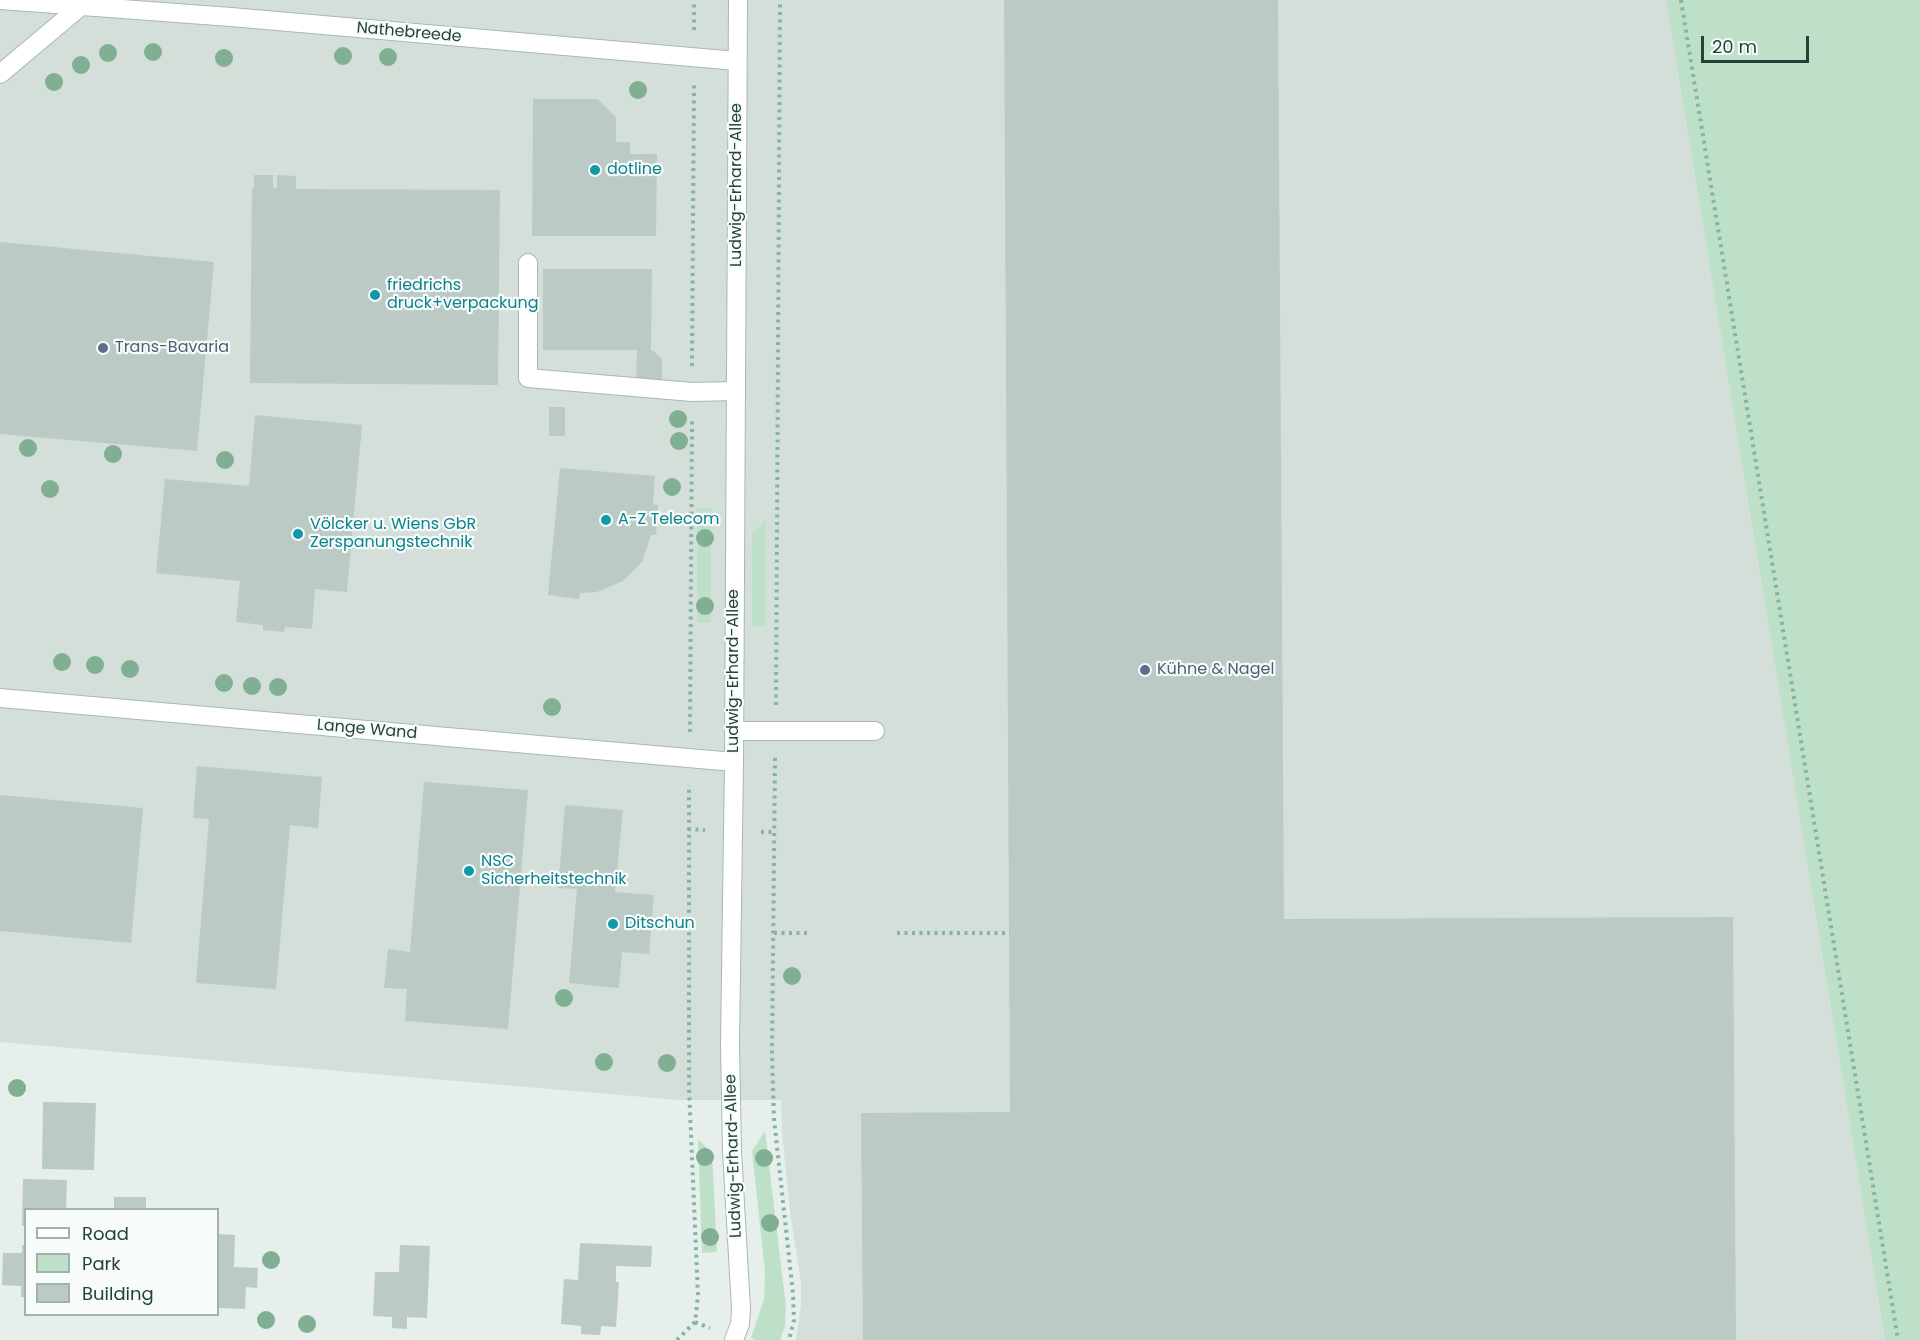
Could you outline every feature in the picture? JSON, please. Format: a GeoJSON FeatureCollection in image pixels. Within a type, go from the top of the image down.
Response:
{"type":"FeatureCollection","features":[{"type":"Feature","properties":{"kind":"street","name":"Nathebreede"},"geometry":{"type":"LineString","coordinates":[[0,0],[231,17],[737,61]]}},
{"type":"Feature","properties":{"kind":"street","name":"Ludwig-Erhard-Allee"},"geometry":{"type":"LineString","coordinates":[[734,1340],[740,1324],[741,1309],[732,1151],[730,1045],[734,762],[738,0]]}},
{"type":"Feature","properties":{"kind":"street"},"geometry":{"type":"LineString","coordinates":[[0,74],[81,6]]}},
{"type":"Feature","properties":{"kind":"street"},"geometry":{"type":"LineString","coordinates":[[528,263],[528,378],[692,392],[735,391]]}},
{"type":"Feature","properties":{"kind":"street","name":"Lange Wand"},"geometry":{"type":"LineString","coordinates":[[0,698],[734,762]]}},
{"type":"Feature","properties":{"kind":"street"},"geometry":{"type":"LineString","coordinates":[[734,731],[875,731]]}},
{"type":"Feature","properties":{"kind":"path"},"geometry":{"type":"LineString","coordinates":[[694,0],[694,21]]}},
{"type":"Feature","properties":{"kind":"path"},"geometry":{"type":"LineString","coordinates":[[780,0],[772,1054],[774,1119],[793,1294],[794,1320],[789,1340]]}},
{"type":"Feature","properties":{"kind":"path"},"geometry":{"type":"LineString","coordinates":[[1681,0],[1898,1340]]}},
{"type":"Feature","properties":{"kind":"path"},"geometry":{"type":"LineString","coordinates":[[677,1340],[695,1322],[698,1296],[690,1125],[688,829]]}},
{"type":"Feature","properties":{"kind":"path"},"geometry":{"type":"LineString","coordinates":[[774,933],[811,933]]}},
{"type":"Feature","properties":{"kind":"path"},"geometry":{"type":"LineString","coordinates":[[897,933],[1010,933]]}},
{"type":"Feature","properties":{"kind":"shaded area"},"geometry":{"type":"Polygon","coordinates":[[[0,0],[1666,0],[1885,1340],[796,1340],[801,1304],[801,1283],[790,1211],[781,1100],[679,1100],[0,1042],[0,0]]]}},
{"type":"Feature","properties":{"kind":"green space"},"geometry":{"type":"Polygon","coordinates":[[[1666,0],[1920,0],[1920,1340],[1885,1340],[1666,0]]]}},
{"type":"Feature","properties":{"kind":"green space"},"geometry":{"type":"Polygon","coordinates":[[[697,508],[711,508],[711,623],[697,623],[697,508]]]}},
{"type":"Feature","properties":{"kind":"green space"},"geometry":{"type":"Polygon","coordinates":[[[766,520],[766,626],[752,626],[752,534],[766,520]]]}},
{"type":"Feature","properties":{"kind":"green space"},"geometry":{"type":"Polygon","coordinates":[[[765,1131],[786,1307],[785,1326],[780,1340],[751,1338],[764,1299],[765,1271],[752,1151],[765,1131]]]}},
{"type":"Feature","properties":{"kind":"green space"},"geometry":{"type":"Polygon","coordinates":[[[698,1139],[712,1153],[717,1252],[702,1253],[698,1139]]]}},
{"type":"Feature","properties":{"kind":"building","name":"Kühne & Nagel"},"geometry":{"type":"Polygon","coordinates":[[[1004,0],[1278,0],[1284,919],[1733,917],[1736,1340],[863,1340],[861,1113],[1010,1112],[1004,0]]]}},
{"type":"Feature","properties":{"kind":"building","name":"dotline"},"geometry":{"type":"Polygon","coordinates":[[[533,99],[598,99],[616,117],[616,142],[630,142],[630,154],[657,154],[656,236],[532,236],[533,99]]]}},
{"type":"Feature","properties":{"kind":"building","name":"friedrichs druck+verpackung"},"geometry":{"type":"Polygon","coordinates":[[[254,175],[273,175],[273,188],[277,189],[277,175],[296,176],[296,189],[500,190],[498,385],[250,383],[254,175]]]}},
{"type":"Feature","properties":{"kind":"building","name":"Trans-Bavaria"},"geometry":{"type":"Polygon","coordinates":[[[0,242],[214,262],[197,451],[0,434],[0,242]]]}},
{"type":"Feature","properties":{"kind":"building"},"geometry":{"type":"Polygon","coordinates":[[[543,269],[652,269],[651,351],[662,359],[662,383],[636,383],[637,350],[543,350],[543,269]]]}},
{"type":"Feature","properties":{"kind":"building"},"geometry":{"type":"Polygon","coordinates":[[[549,407],[565,407],[565,436],[549,436],[549,407]]]}},
{"type":"Feature","properties":{"kind":"building","name":"Völcker u. Wiens GbR Zerspanungstechnik"},"geometry":{"type":"Polygon","coordinates":[[[255,415],[362,425],[347,592],[315,589],[312,629],[285,627],[284,632],[263,630],[263,625],[236,622],[240,581],[156,573],[165,479],[249,486],[255,415]]]}},
{"type":"Feature","properties":{"kind":"building","name":"A-Z Telecom"},"geometry":{"type":"Polygon","coordinates":[[[560,468],[655,476],[653,504],[658,505],[656,535],[651,535],[642,562],[623,581],[597,592],[580,593],[579,599],[548,595],[560,468]]]}},
{"type":"Feature","properties":{"kind":"building"},"geometry":{"type":"Polygon","coordinates":[[[197,766],[322,777],[318,828],[290,825],[276,989],[196,983],[209,819],[193,818],[197,766]]]}},
{"type":"Feature","properties":{"kind":"building","name":"NSC Sicherheitstechnik"},"geometry":{"type":"Polygon","coordinates":[[[424,782],[528,790],[508,1029],[405,1021],[407,989],[384,988],[388,949],[410,952],[424,782]]]}},
{"type":"Feature","properties":{"kind":"building"},"geometry":{"type":"Polygon","coordinates":[[[0,795],[143,808],[131,943],[0,931],[0,795]]]}},
{"type":"Feature","properties":{"kind":"building"},"geometry":{"type":"Polygon","coordinates":[[[565,805],[623,810],[615,892],[654,895],[649,954],[622,952],[619,988],[569,983],[577,889],[558,888],[565,805]]]}},
{"type":"Feature","properties":{"kind":"building"},"geometry":{"type":"Polygon","coordinates":[[[43,1102],[96,1103],[94,1170],[42,1169],[43,1102]]]}},
{"type":"Feature","properties":{"kind":"building"},"geometry":{"type":"Polygon","coordinates":[[[23,1179],[67,1180],[66,1208],[24,1208],[24,1226],[22,1226],[23,1179]]]}},
{"type":"Feature","properties":{"kind":"building"},"geometry":{"type":"Polygon","coordinates":[[[114,1197],[146,1197],[146,1208],[114,1208],[114,1197]]]}},
{"type":"Feature","properties":{"kind":"building"},"geometry":{"type":"Polygon","coordinates":[[[219,1234],[235,1235],[234,1267],[258,1268],[257,1288],[246,1287],[245,1309],[219,1308],[219,1234]]]}},
{"type":"Feature","properties":{"kind":"building"},"geometry":{"type":"Polygon","coordinates":[[[580,1243],[652,1246],[651,1267],[616,1266],[616,1282],[619,1282],[616,1327],[601,1326],[600,1335],[581,1334],[581,1326],[561,1324],[564,1279],[578,1280],[580,1243]]]}},
{"type":"Feature","properties":{"kind":"building"},"geometry":{"type":"Polygon","coordinates":[[[22,1245],[24,1245],[24,1297],[21,1297],[21,1286],[2,1285],[3,1253],[22,1253],[22,1245]]]}},
{"type":"Feature","properties":{"kind":"building"},"geometry":{"type":"Polygon","coordinates":[[[400,1245],[430,1246],[427,1318],[407,1317],[407,1329],[392,1328],[392,1317],[373,1316],[375,1272],[399,1272],[400,1245]]]}},
{"type":"Feature","properties":{"kind":"place","name":"dotline"},"geometry":{"type":"Point","coordinates":[595,170]}},
{"type":"Feature","properties":{"kind":"place","name":"friedrichs druck+verpackung"},"geometry":{"type":"Point","coordinates":[375,295]}},
{"type":"Feature","properties":{"kind":"place","name":"Trans-Bavaria"},"geometry":{"type":"Point","coordinates":[103,348]}},
{"type":"Feature","properties":{"kind":"place","name":"A-Z Telecom"},"geometry":{"type":"Point","coordinates":[606,520]}},
{"type":"Feature","properties":{"kind":"place","name":"Völcker u. Wiens GbR Zerspanungstechnik"},"geometry":{"type":"Point","coordinates":[298,534]}},
{"type":"Feature","properties":{"kind":"place","name":"Kühne & Nagel"},"geometry":{"type":"Point","coordinates":[1145,670]}},
{"type":"Feature","properties":{"kind":"place","name":"NSC Sicherheitstechnik"},"geometry":{"type":"Point","coordinates":[469,871]}},
{"type":"Feature","properties":{"kind":"place","name":"Ditschun"},"geometry":{"type":"Point","coordinates":[613,924]}}]}
